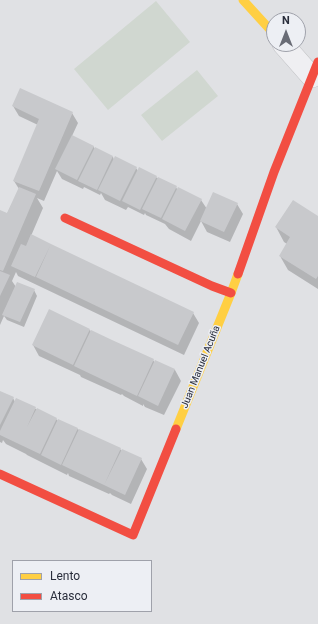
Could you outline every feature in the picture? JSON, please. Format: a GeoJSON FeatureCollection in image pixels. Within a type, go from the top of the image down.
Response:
{"type":"FeatureCollection","features":[{"type":"Feature","properties":{"kind":"street"},"geometry":{"type":"LineString","coordinates":[[243,0],[266,25]]}},
{"type":"Feature","properties":{"kind":"street"},"geometry":{"type":"LineString","coordinates":[[293,52],[315,69]]}},
{"type":"Feature","properties":{"kind":"street","name":"Juan Manuel Acuña"},"geometry":{"type":"LineString","coordinates":[[0,474],[133,535],[231,292],[274,172],[315,69]]}},
{"type":"Feature","properties":{"kind":"street"},"geometry":{"type":"LineString","coordinates":[[65,218],[212,286],[231,292]]}},
{"type":"Feature","properties":{"kind":"shaded area"},"geometry":{"type":"Polygon","coordinates":[[[156,1],[190,42],[108,110],[74,69],[156,1]]]}},
{"type":"Feature","properties":{"kind":"shaded area"},"geometry":{"type":"Polygon","coordinates":[[[197,70],[218,96],[162,141],[141,115],[197,70]]]}},
{"type":"Feature","properties":{"kind":"building"},"geometry":{"type":"Polygon","coordinates":[[[20,88],[73,112],[39,191],[13,181],[39,119],[12,106],[20,88]]]}},
{"type":"Feature","properties":{"kind":"building"},"geometry":{"type":"Polygon","coordinates":[[[72,135],[94,146],[77,180],[55,169],[72,135]]]}},
{"type":"Feature","properties":{"kind":"building"},"geometry":{"type":"Polygon","coordinates":[[[95,147],[113,156],[97,190],[78,181],[95,147]]]}},
{"type":"Feature","properties":{"kind":"building"},"geometry":{"type":"Polygon","coordinates":[[[115,156],[137,167],[120,201],[98,190],[115,156]]]}},
{"type":"Feature","properties":{"kind":"building"},"geometry":{"type":"Polygon","coordinates":[[[139,167],[157,176],[140,210],[122,201],[139,167]]]}},
{"type":"Feature","properties":{"kind":"building"},"geometry":{"type":"Polygon","coordinates":[[[158,177],[177,186],[161,218],[142,209],[158,177]]]}},
{"type":"Feature","properties":{"kind":"building"},"geometry":{"type":"Polygon","coordinates":[[[19,187],[36,194],[3,271],[0,270],[0,210],[7,213],[19,187]]]}},
{"type":"Feature","properties":{"kind":"building"},"geometry":{"type":"Polygon","coordinates":[[[178,187],[202,199],[185,231],[162,219],[178,187]]]}},
{"type":"Feature","properties":{"kind":"building"},"geometry":{"type":"Polygon","coordinates":[[[213,192],[238,203],[224,232],[200,221],[213,192]]]}},
{"type":"Feature","properties":{"kind":"building"},"geometry":{"type":"Polygon","coordinates":[[[293,200],[318,216],[318,276],[316,279],[279,256],[290,237],[275,227],[293,200]]]}},
{"type":"Feature","properties":{"kind":"building"},"geometry":{"type":"Polygon","coordinates":[[[31,234],[51,244],[35,277],[11,266],[21,244],[26,246],[31,234]]]}},
{"type":"Feature","properties":{"kind":"building"},"geometry":{"type":"Polygon","coordinates":[[[51,244],[194,312],[178,345],[36,277],[51,244]]]}},
{"type":"Feature","properties":{"kind":"building"},"geometry":{"type":"Polygon","coordinates":[[[0,271],[10,275],[0,296],[0,271]]]}},
{"type":"Feature","properties":{"kind":"building"},"geometry":{"type":"Polygon","coordinates":[[[17,282],[35,289],[20,322],[2,315],[17,282]]]}},
{"type":"Feature","properties":{"kind":"building"},"geometry":{"type":"Polygon","coordinates":[[[49,309],[90,329],[73,365],[32,345],[49,309]]]}},
{"type":"Feature","properties":{"kind":"building"},"geometry":{"type":"Polygon","coordinates":[[[91,330],[112,340],[95,376],[74,366],[91,330]]]}},
{"type":"Feature","properties":{"kind":"building"},"geometry":{"type":"Polygon","coordinates":[[[112,340],[154,359],[137,396],[95,376],[112,340]]]}},
{"type":"Feature","properties":{"kind":"building"},"geometry":{"type":"Polygon","coordinates":[[[155,360],[175,369],[158,406],[138,396],[155,360]]]}},
{"type":"Feature","properties":{"kind":"building"},"geometry":{"type":"Polygon","coordinates":[[[0,391],[14,397],[0,425],[0,391]]]}},
{"type":"Feature","properties":{"kind":"building"},"geometry":{"type":"Polygon","coordinates":[[[16,398],[36,407],[27,427],[37,408],[57,418],[40,454],[0,435],[0,431],[16,398]]]}},
{"type":"Feature","properties":{"kind":"building"},"geometry":{"type":"Polygon","coordinates":[[[58,419],[78,428],[61,465],[41,455],[58,419]]]}},
{"type":"Feature","properties":{"kind":"building"},"geometry":{"type":"Polygon","coordinates":[[[79,429],[121,448],[104,485],[62,465],[79,429]]]}},
{"type":"Feature","properties":{"kind":"building"},"geometry":{"type":"Polygon","coordinates":[[[122,449],[142,458],[125,495],[104,485],[122,449]]]}},
{"type":"Feature","properties":{"kind":"traffic: slow"},"geometry":{"type":"LineString","coordinates":[[243,0],[266,25]]}},
{"type":"Feature","properties":{"kind":"traffic: slow"},"geometry":{"type":"LineString","coordinates":[[176,429],[238,274]]}},
{"type":"Feature","properties":{"kind":"traffic: jam"},"geometry":{"type":"LineString","coordinates":[[238,274],[274,172],[318,62]]}},
{"type":"Feature","properties":{"kind":"traffic: jam"},"geometry":{"type":"LineString","coordinates":[[65,218],[212,286],[231,293]]}},
{"type":"Feature","properties":{"kind":"traffic: jam"},"geometry":{"type":"LineString","coordinates":[[0,474],[133,535],[176,429]]}}]}
